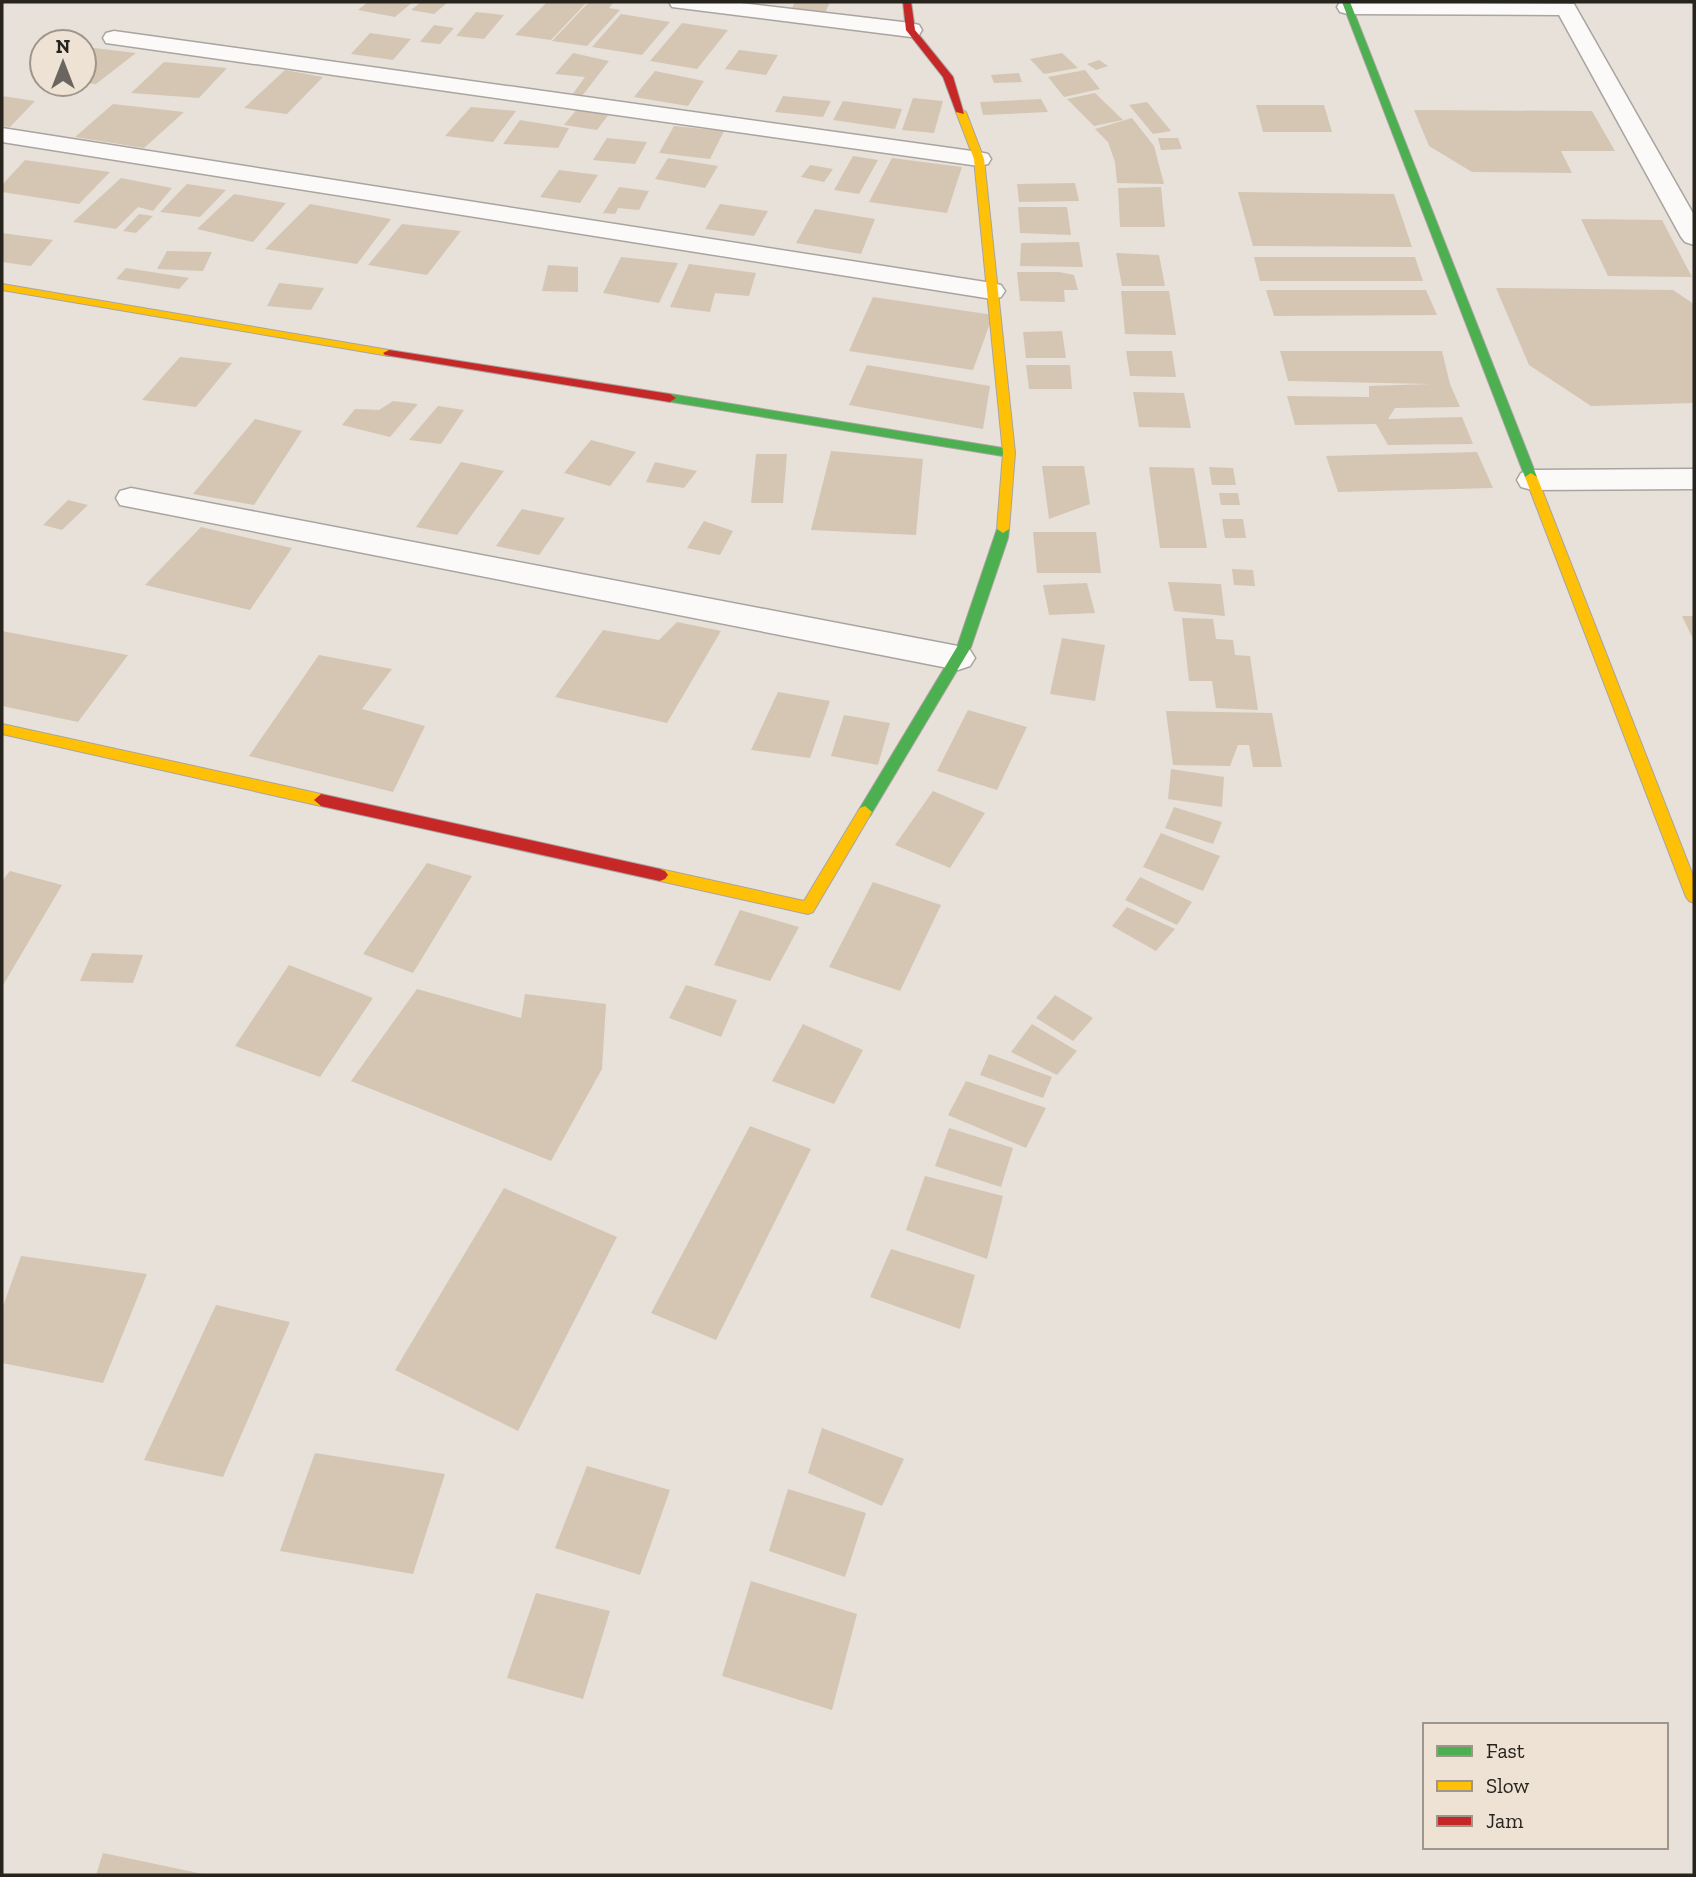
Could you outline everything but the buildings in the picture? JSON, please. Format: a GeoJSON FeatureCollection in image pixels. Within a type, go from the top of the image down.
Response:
{"type":"FeatureCollection","features":[{"type":"Feature","properties":{"kind":"street"},"geometry":{"type":"LineString","coordinates":[[680,2],[911,30]]}},
{"type":"Feature","properties":{"kind":"street"},"geometry":{"type":"LineString","coordinates":[[2,729],[808,908],[964,647],[1002,538],[1009,453],[979,159],[948,77],[911,30],[907,2]]}},
{"type":"Feature","properties":{"kind":"street"},"geometry":{"type":"LineString","coordinates":[[1694,237],[1566,9],[1347,4],[1694,897]]}},
{"type":"Feature","properties":{"kind":"street"},"geometry":{"type":"LineString","coordinates":[[114,38],[979,159]]}},
{"type":"Feature","properties":{"kind":"street"},"geometry":{"type":"LineString","coordinates":[[2,135],[992,292]]}},
{"type":"Feature","properties":{"kind":"street"},"geometry":{"type":"LineString","coordinates":[[2,287],[388,353],[1009,453]]}},
{"type":"Feature","properties":{"kind":"street"},"geometry":{"type":"LineString","coordinates":[[1532,480],[1694,479]]}},
{"type":"Feature","properties":{"kind":"street"},"geometry":{"type":"LineString","coordinates":[[131,498],[958,658]]}},
{"type":"Feature","properties":{"kind":"traffic: fast"},"geometry":{"type":"LineString","coordinates":[[1346,2],[1531,477]]}},
{"type":"Feature","properties":{"kind":"traffic: fast"},"geometry":{"type":"LineString","coordinates":[[670,398],[1009,453]]}},
{"type":"Feature","properties":{"kind":"traffic: fast"},"geometry":{"type":"LineString","coordinates":[[865,812],[964,647],[1003,529]]}},
{"type":"Feature","properties":{"kind":"traffic: slow"},"geometry":{"type":"LineString","coordinates":[[961,112],[979,159],[1009,453],[1003,529]]}},
{"type":"Feature","properties":{"kind":"traffic: slow"},"geometry":{"type":"LineString","coordinates":[[2,287],[389,353]]}},
{"type":"Feature","properties":{"kind":"traffic: slow"},"geometry":{"type":"LineString","coordinates":[[1531,477],[1694,897]]}},
{"type":"Feature","properties":{"kind":"traffic: slow"},"geometry":{"type":"LineString","coordinates":[[2,729],[321,800]]}},
{"type":"Feature","properties":{"kind":"traffic: slow"},"geometry":{"type":"LineString","coordinates":[[660,875],[808,908],[865,812]]}},
{"type":"Feature","properties":{"kind":"traffic: jam"},"geometry":{"type":"LineString","coordinates":[[907,2],[911,30],[948,77],[961,112]]}},
{"type":"Feature","properties":{"kind":"traffic: jam"},"geometry":{"type":"LineString","coordinates":[[389,353],[670,398]]}},
{"type":"Feature","properties":{"kind":"traffic: jam"},"geometry":{"type":"LineString","coordinates":[[321,800],[660,875]]}}]}
